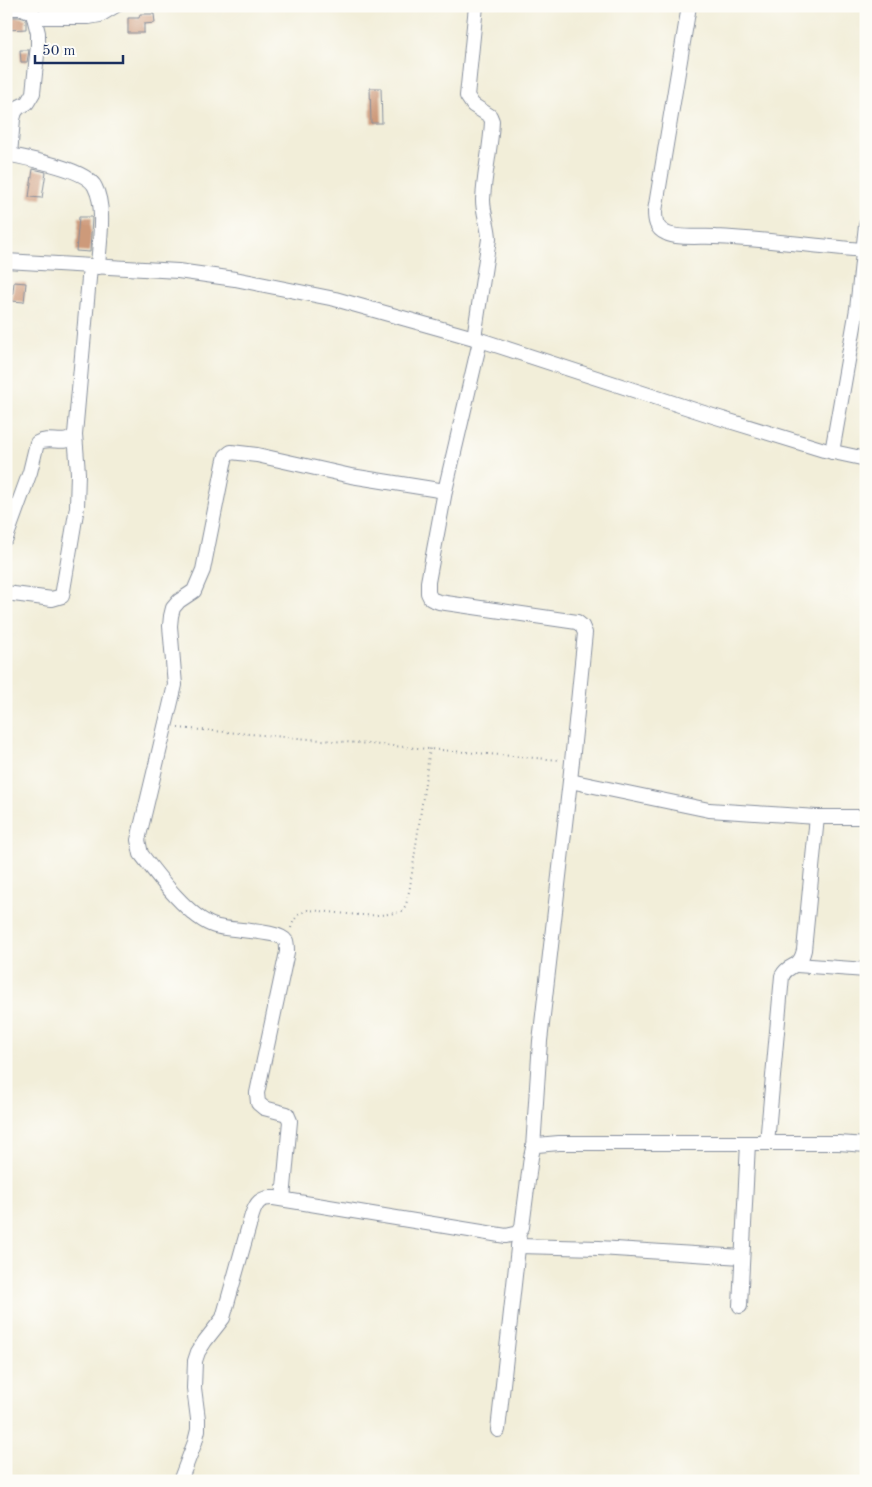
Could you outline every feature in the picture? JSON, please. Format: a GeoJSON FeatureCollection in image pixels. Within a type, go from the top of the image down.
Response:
{"type":"FeatureCollection","features":[{"type":"Feature","properties":{"kind":"street"},"geometry":{"type":"LineString","coordinates":[[34,17],[89,18],[100,15],[115,6]]}},
{"type":"Feature","properties":{"kind":"street"},"geometry":{"type":"LineString","coordinates":[[476,6],[467,96],[473,105],[490,116],[492,121],[483,204],[489,239],[477,340],[445,492],[428,582],[428,593],[431,599],[455,605],[577,622],[582,626],[584,633],[570,781],[540,1041],[533,1148],[530,1157],[524,1219],[519,1240],[498,1430]]}},
{"type":"Feature","properties":{"kind":"street"},"geometry":{"type":"LineString","coordinates":[[689,6],[655,211],[655,220],[659,229],[667,234],[679,236],[716,237],[864,250]]}},
{"type":"Feature","properties":{"kind":"street"},"geometry":{"type":"LineString","coordinates":[[6,8],[22,8],[33,13],[38,45],[33,93],[28,103],[15,112],[8,154],[80,173],[92,182],[97,193],[100,211],[75,434],[78,499],[62,596],[52,600],[6,593]]}},
{"type":"Feature","properties":{"kind":"street"},"geometry":{"type":"LineString","coordinates":[[832,452],[857,309],[866,225]]}},
{"type":"Feature","properties":{"kind":"street"},"geometry":{"type":"LineString","coordinates":[[6,261],[178,271],[235,279],[334,299],[576,370],[713,416],[832,452],[866,458]]}},
{"type":"Feature","properties":{"kind":"street"},"geometry":{"type":"LineString","coordinates":[[6,538],[30,472],[38,443],[42,440],[67,441],[72,439],[75,434]]}},
{"type":"Feature","properties":{"kind":"street"},"geometry":{"type":"LineString","coordinates":[[283,1199],[290,1121],[287,1114],[264,1108],[258,1103],[257,1094],[287,952],[286,942],[282,937],[273,934],[224,929],[205,922],[175,896],[141,854],[138,840],[175,685],[170,626],[171,616],[173,608],[179,601],[194,591],[199,582],[224,464],[226,456],[231,452],[257,455],[352,476],[445,492]]}},
{"type":"Feature","properties":{"kind":"street"},"geometry":{"type":"LineString","coordinates":[[570,781],[709,810],[817,817],[866,817]]}},
{"type":"Feature","properties":{"kind":"street"},"geometry":{"type":"LineString","coordinates":[[767,1143],[782,976],[784,970],[797,965],[802,960],[817,817]]}},
{"type":"Feature","properties":{"kind":"street"},"geometry":{"type":"LineString","coordinates":[[797,965],[866,970]]}},
{"type":"Feature","properties":{"kind":"street"},"geometry":{"type":"LineString","coordinates":[[533,1148],[537,1145],[559,1143],[839,1143],[866,1146]]}},
{"type":"Feature","properties":{"kind":"street"},"geometry":{"type":"LineString","coordinates":[[740,1306],[748,1143]]}},
{"type":"Feature","properties":{"kind":"street"},"geometry":{"type":"LineString","coordinates":[[180,1481],[198,1430],[194,1381],[198,1352],[223,1318],[256,1205],[260,1199],[266,1197],[283,1199],[506,1236],[519,1240],[599,1248],[742,1258]]}},
{"type":"Feature","properties":{"kind":"path"},"geometry":{"type":"LineString","coordinates":[[166,727],[572,761]]}},
{"type":"Feature","properties":{"kind":"path"},"geometry":{"type":"LineString","coordinates":[[286,942],[294,920],[299,913],[308,910],[380,915],[402,911],[406,905],[410,886],[430,748]]}},
{"type":"Feature","properties":{"kind":"building"},"geometry":{"type":"Polygon","coordinates":[[[140,14],[154,14],[155,23],[144,24],[144,33],[128,33],[128,18],[139,18],[140,14]]]}},
{"type":"Feature","properties":{"kind":"building"},"geometry":{"type":"Polygon","coordinates":[[[6,17],[26,19],[26,29],[6,30],[6,17]]]}},
{"type":"Feature","properties":{"kind":"building"},"geometry":{"type":"Polygon","coordinates":[[[20,50],[29,50],[27,62],[21,62],[20,50]]]}},
{"type":"Feature","properties":{"kind":"building"},"geometry":{"type":"Polygon","coordinates":[[[370,88],[381,88],[382,123],[371,123],[370,88]]]}},
{"type":"Feature","properties":{"kind":"building"},"geometry":{"type":"Polygon","coordinates":[[[33,169],[46,172],[42,198],[29,197],[33,169]]]}},
{"type":"Feature","properties":{"kind":"building"},"geometry":{"type":"Polygon","coordinates":[[[79,217],[92,217],[90,252],[76,251],[79,217]]]}},
{"type":"Feature","properties":{"kind":"building"},"geometry":{"type":"Polygon","coordinates":[[[14,282],[26,283],[24,302],[12,301],[14,282]]]}}]}
